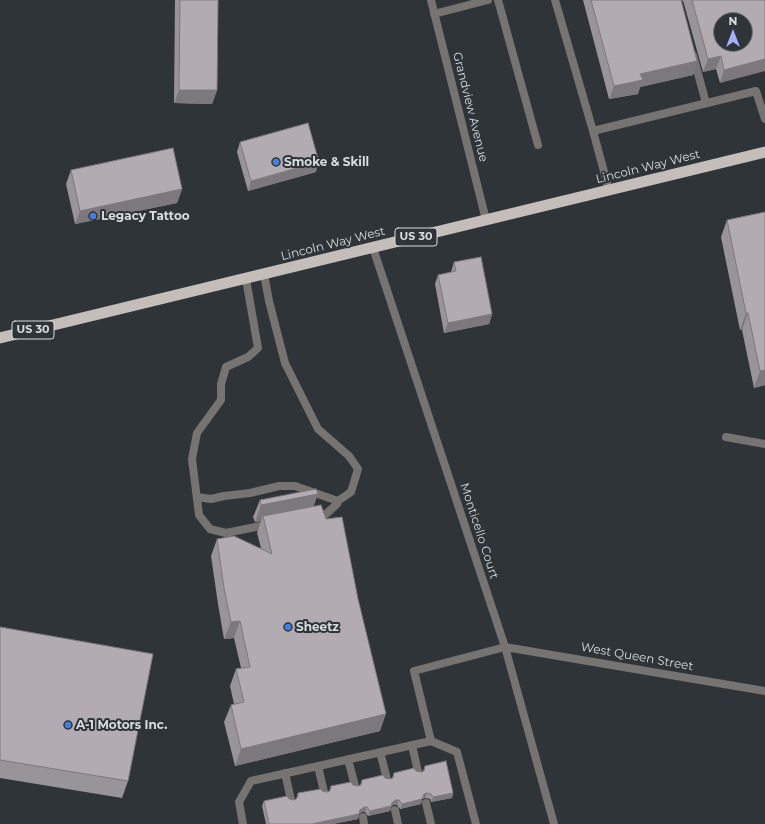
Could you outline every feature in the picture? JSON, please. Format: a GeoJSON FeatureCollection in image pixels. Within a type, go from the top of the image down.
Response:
{"type":"FeatureCollection","features":[{"type":"Feature","properties":{"kind":"highway","name":"Lincoln Way West"},"geometry":{"type":"LineString","coordinates":[[0,338],[765,152]]}},
{"type":"Feature","properties":{"kind":"street","name":"Grandview Avenue"},"geometry":{"type":"LineString","coordinates":[[431,0],[486,220]]}},
{"type":"Feature","properties":{"kind":"street"},"geometry":{"type":"LineString","coordinates":[[434,14],[488,0]]}},
{"type":"Feature","properties":{"kind":"street"},"geometry":{"type":"LineString","coordinates":[[498,0],[538,145]]}},
{"type":"Feature","properties":{"kind":"street"},"geometry":{"type":"LineString","coordinates":[[554,0],[609,190]]}},
{"type":"Feature","properties":{"kind":"street"},"geometry":{"type":"LineString","coordinates":[[692,50],[706,103]]}},
{"type":"Feature","properties":{"kind":"street"},"geometry":{"type":"LineString","coordinates":[[593,131],[756,91],[765,119]]}},
{"type":"Feature","properties":{"kind":"street","name":"Monticello Court"},"geometry":{"type":"LineString","coordinates":[[373,248],[504,647],[554,824]]}},
{"type":"Feature","properties":{"kind":"street"},"geometry":{"type":"LineString","coordinates":[[264,274],[269,302],[285,363],[318,429],[349,456],[358,469],[351,492],[338,500],[337,504],[326,514],[304,518]]}},
{"type":"Feature","properties":{"kind":"street"},"geometry":{"type":"LineString","coordinates":[[246,279],[258,348],[248,357],[226,367],[221,384],[221,400],[197,433],[192,459],[198,515],[210,529],[226,533],[274,524]]}},
{"type":"Feature","properties":{"kind":"street"},"geometry":{"type":"LineString","coordinates":[[726,437],[765,444]]}},
{"type":"Feature","properties":{"kind":"street"},"geometry":{"type":"LineString","coordinates":[[197,496],[212,499],[250,493],[279,486],[295,486],[338,500]]}},
{"type":"Feature","properties":{"kind":"street"},"geometry":{"type":"LineString","coordinates":[[431,741],[414,671],[504,647]]}},
{"type":"Feature","properties":{"kind":"street","name":"West Queen Street"},"geometry":{"type":"LineString","coordinates":[[504,647],[765,691]]}},
{"type":"Feature","properties":{"kind":"street"},"geometry":{"type":"LineString","coordinates":[[243,824],[239,802],[252,781],[431,741],[457,752],[476,824]]}},
{"type":"Feature","properties":{"kind":"street"},"geometry":{"type":"LineString","coordinates":[[412,745],[418,772]]}},
{"type":"Feature","properties":{"kind":"street"},"geometry":{"type":"LineString","coordinates":[[380,752],[387,779]]}},
{"type":"Feature","properties":{"kind":"street"},"geometry":{"type":"LineString","coordinates":[[348,759],[355,786]]}},
{"type":"Feature","properties":{"kind":"street"},"geometry":{"type":"LineString","coordinates":[[318,766],[324,792]]}},
{"type":"Feature","properties":{"kind":"street"},"geometry":{"type":"LineString","coordinates":[[285,773],[291,800]]}},
{"type":"Feature","properties":{"kind":"street"},"geometry":{"type":"LineString","coordinates":[[426,803],[431,824]]}},
{"type":"Feature","properties":{"kind":"street"},"geometry":{"type":"LineString","coordinates":[[395,810],[398,824]]}},
{"type":"Feature","properties":{"kind":"building"},"geometry":{"type":"Polygon","coordinates":[[[180,0],[218,0],[217,90],[179,90],[180,0]]]}},
{"type":"Feature","properties":{"kind":"building"},"geometry":{"type":"Polygon","coordinates":[[[591,0],[681,0],[697,61],[640,74],[643,80],[614,86],[591,0]]]}},
{"type":"Feature","properties":{"kind":"building"},"geometry":{"type":"Polygon","coordinates":[[[692,0],[765,0],[765,59],[724,70],[721,56],[708,59],[692,0]]]}},
{"type":"Feature","properties":{"kind":"building","name":"Smoke & Skill"},"geometry":{"type":"Polygon","coordinates":[[[308,123],[319,162],[251,181],[240,142],[308,123]]]}},
{"type":"Feature","properties":{"kind":"building"},"geometry":{"type":"Polygon","coordinates":[[[173,148],[182,189],[80,211],[71,170],[173,148]]]}},
{"type":"Feature","properties":{"kind":"building"},"geometry":{"type":"Polygon","coordinates":[[[765,212],[765,370],[760,371],[748,313],[746,313],[727,220],[765,212]]]}},
{"type":"Feature","properties":{"kind":"building"},"geometry":{"type":"Polygon","coordinates":[[[481,257],[492,314],[448,323],[438,275],[456,271],[454,262],[481,257]]]}},
{"type":"Feature","properties":{"kind":"building"},"geometry":{"type":"Polygon","coordinates":[[[316,489],[318,494],[261,505],[260,500],[316,489]]]}},
{"type":"Feature","properties":{"kind":"building","name":"Sheetz"},"geometry":{"type":"Polygon","coordinates":[[[321,505],[326,519],[342,517],[358,599],[386,714],[241,749],[231,705],[244,702],[236,669],[250,667],[240,621],[231,622],[224,588],[217,539],[234,536],[272,554],[263,516],[321,505]]]}},
{"type":"Feature","properties":{"kind":"building","name":"A-1 Motors Inc."},"geometry":{"type":"Polygon","coordinates":[[[0,627],[153,654],[128,781],[0,760],[0,627]]]}},
{"type":"Feature","properties":{"kind":"building"},"geometry":{"type":"Polygon","coordinates":[[[446,761],[453,793],[433,797],[431,794],[427,793],[424,794],[422,799],[402,804],[399,800],[395,800],[391,806],[370,811],[367,807],[364,807],[360,810],[359,814],[312,824],[269,824],[264,801],[287,796],[289,799],[294,800],[298,797],[298,793],[321,789],[322,791],[327,792],[330,791],[331,786],[351,782],[353,785],[358,786],[361,785],[362,780],[383,775],[385,778],[390,779],[393,778],[394,773],[414,768],[416,771],[421,772],[424,771],[425,766],[446,761]]]}},
{"type":"Feature","properties":{"kind":"place","name":"Smoke & Skill"},"geometry":{"type":"Point","coordinates":[276,162]}},
{"type":"Feature","properties":{"kind":"place","name":"Legacy Tattoo"},"geometry":{"type":"Point","coordinates":[93,216]}},
{"type":"Feature","properties":{"kind":"place","name":"Sheetz"},"geometry":{"type":"Point","coordinates":[288,627]}},
{"type":"Feature","properties":{"kind":"place","name":"A-1 Motors Inc."},"geometry":{"type":"Point","coordinates":[68,725]}}]}
